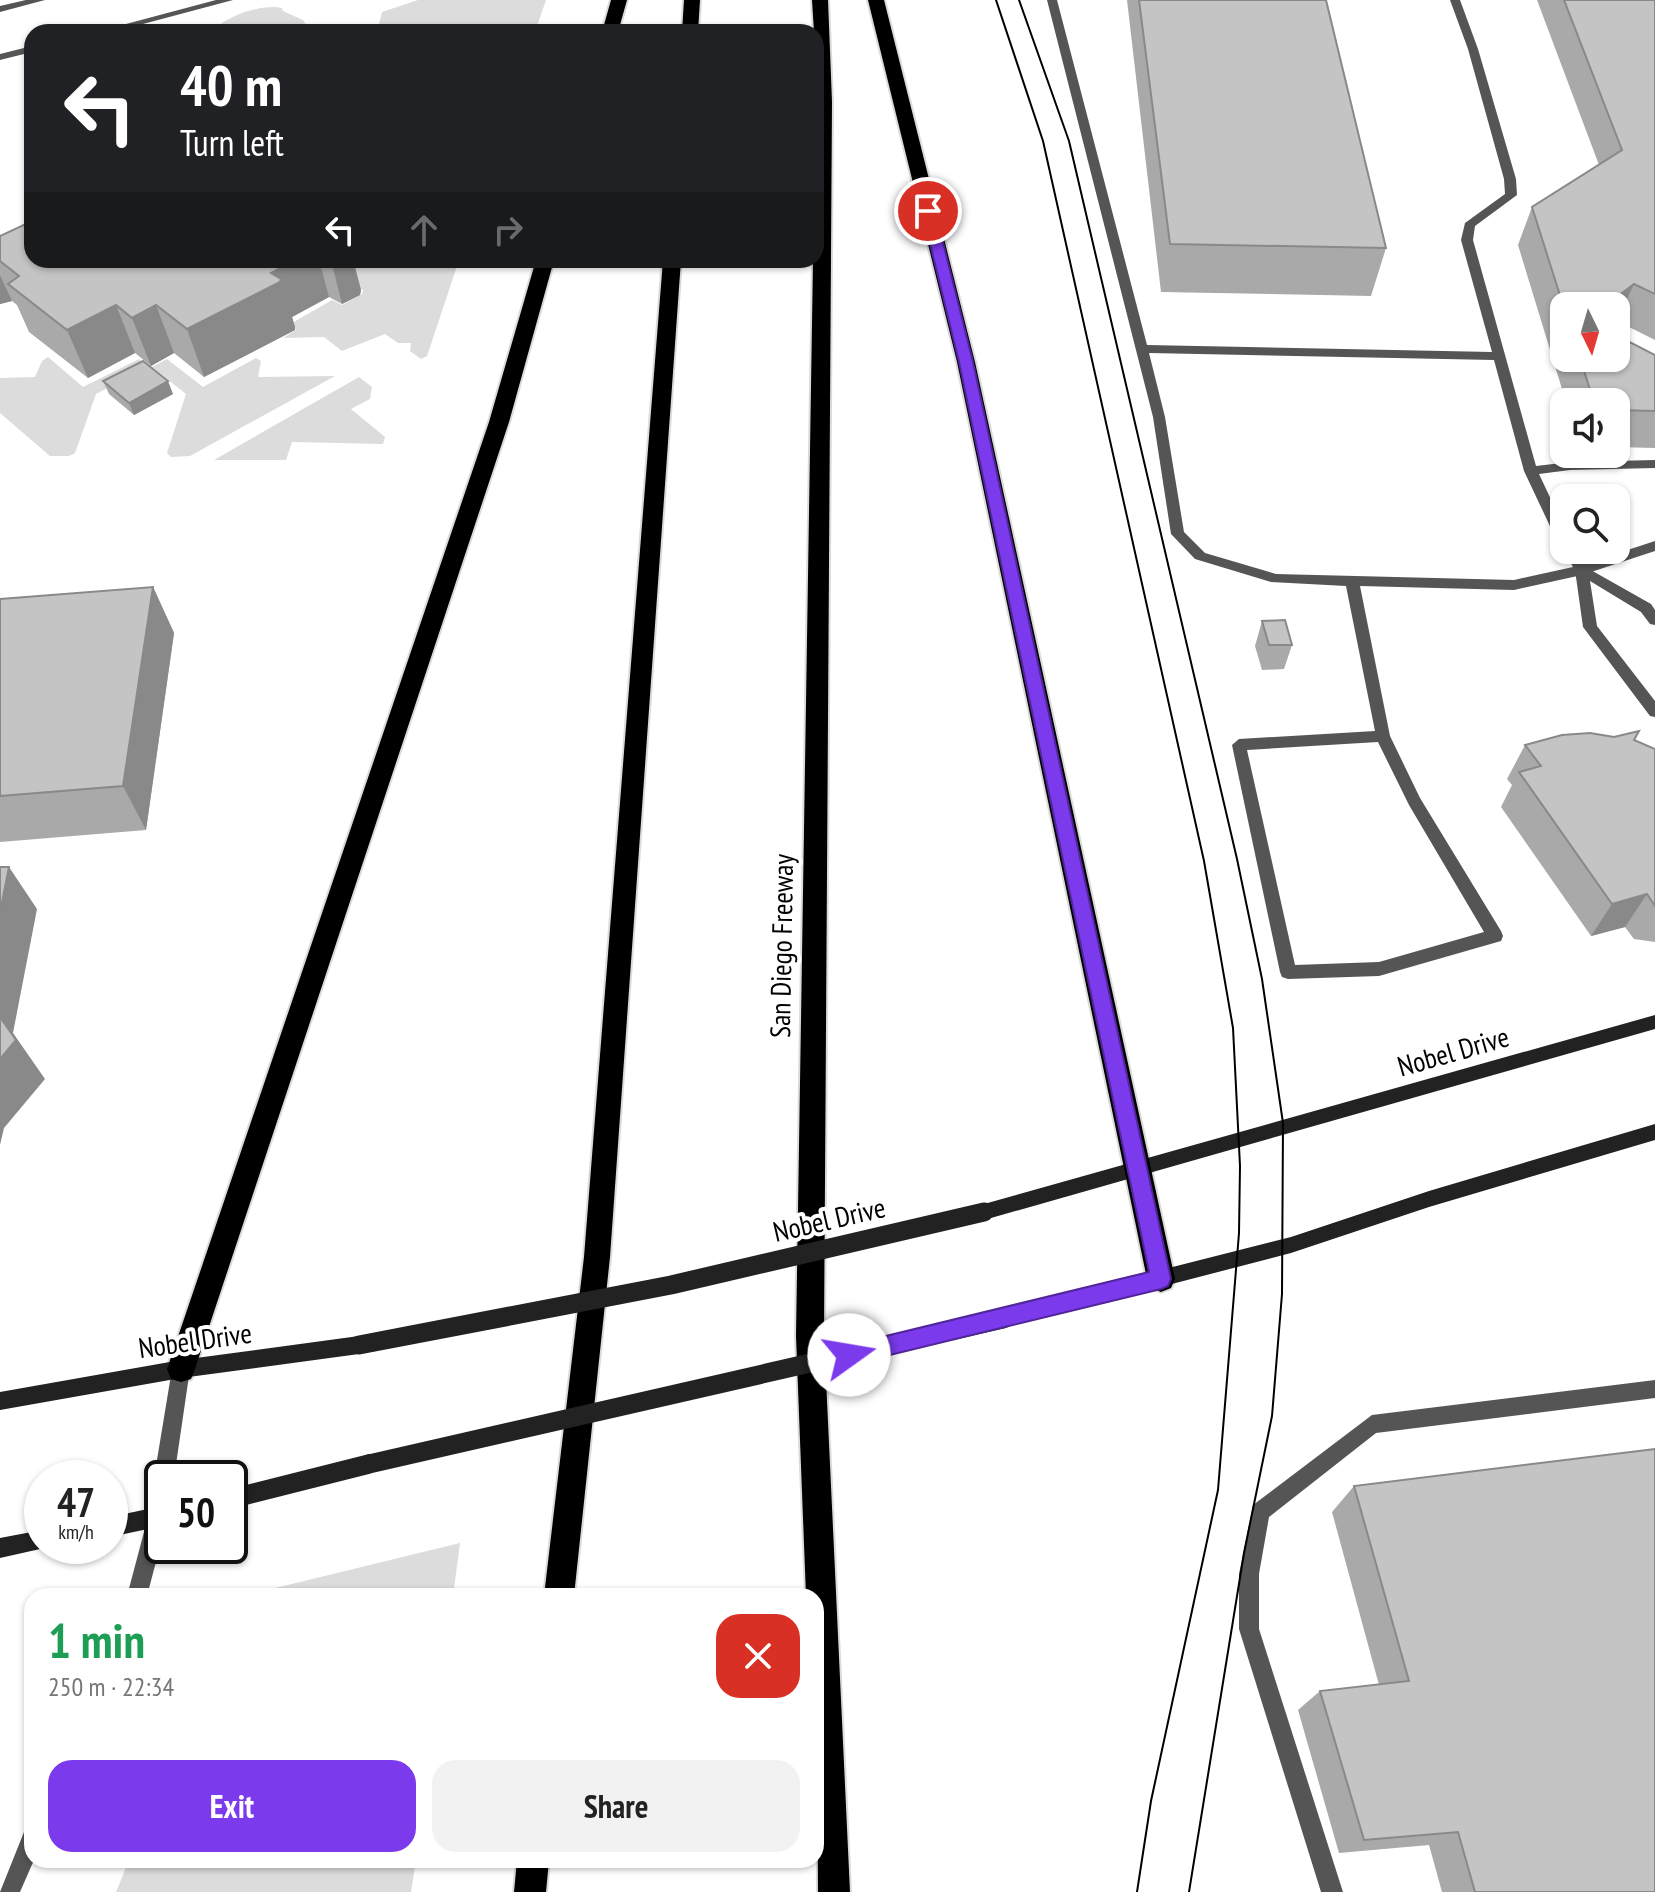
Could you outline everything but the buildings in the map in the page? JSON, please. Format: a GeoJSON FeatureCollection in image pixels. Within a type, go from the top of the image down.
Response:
{"type":"FeatureCollection","features":[{"type":"Feature","properties":{"kind":"highway"},"geometry":{"type":"LineString","coordinates":[[612,24],[619,0]]}},
{"type":"Feature","properties":{"kind":"highway"},"geometry":{"type":"LineString","coordinates":[[690,24],[692,0]]}},
{"type":"Feature","properties":{"kind":"highway","name":"San Diego Freeway"},"geometry":{"type":"LineString","coordinates":[[820,0],[821,24]]}},
{"type":"Feature","properties":{"kind":"highway"},"geometry":{"type":"LineString","coordinates":[[876,0],[966,362],[1161,1279]]}},
{"type":"Feature","properties":{"kind":"highway"},"geometry":{"type":"LineString","coordinates":[[181,1369],[499,422],[543,268]]}},
{"type":"Feature","properties":{"kind":"highway"},"geometry":{"type":"LineString","coordinates":[[560,1588],[597,1257],[671,268]]}},
{"type":"Feature","properties":{"kind":"highway","name":"San Diego Freeway"},"geometry":{"type":"LineString","coordinates":[[821,1588],[810,1336],[822,268]]}},
{"type":"Feature","properties":{"kind":"highway","name":"San Diego Freeway"},"geometry":{"type":"LineString","coordinates":[[824,1660],[834,1892]]}},
{"type":"Feature","properties":{"kind":"highway"},"geometry":{"type":"LineString","coordinates":[[530,1892],[532,1868]]}},
{"type":"Feature","properties":{"kind":"main road","name":"Nobel Drive"},"geometry":{"type":"LineString","coordinates":[[0,1401],[181,1369],[359,1345],[671,1285],[984,1212],[1655,1022]]}},
{"type":"Feature","properties":{"kind":"main road"},"geometry":{"type":"LineString","coordinates":[[248,1494],[1003,1319],[1161,1279],[1291,1245],[1429,1199],[1655,1132]]}},
{"type":"Feature","properties":{"kind":"main road"},"geometry":{"type":"LineString","coordinates":[[0,1548],[24,1543]]}},
{"type":"Feature","properties":{"kind":"street"},"geometry":{"type":"LineString","coordinates":[[0,9],[40,0]]}},
{"type":"Feature","properties":{"kind":"street"},"geometry":{"type":"LineString","coordinates":[[133,24],[228,0]]}},
{"type":"Feature","properties":{"kind":"street"},"geometry":{"type":"LineString","coordinates":[[1052,0],[1159,417],[1178,534],[1200,556],[1234,569],[1276,579],[1514,585],[1582,570],[1655,546]]}},
{"type":"Feature","properties":{"kind":"street"},"geometry":{"type":"LineString","coordinates":[[1455,0],[1473,49],[1510,179],[1511,195],[1469,225],[1467,240],[1531,471],[1550,511]]}},
{"type":"Feature","properties":{"kind":"street"},"geometry":{"type":"LineString","coordinates":[[0,57],[24,51]]}},
{"type":"Feature","properties":{"kind":"street"},"geometry":{"type":"LineString","coordinates":[[1140,349],[1500,356]]}},
{"type":"Feature","properties":{"kind":"street"},"geometry":{"type":"LineString","coordinates":[[1531,471],[1570,466],[1655,464]]}},
{"type":"Feature","properties":{"kind":"street"},"geometry":{"type":"LineString","coordinates":[[1578,564],[1582,570],[1590,627],[1655,712]]}},
{"type":"Feature","properties":{"kind":"street"},"geometry":{"type":"LineString","coordinates":[[1582,570],[1646,608],[1655,620]]}},
{"type":"Feature","properties":{"kind":"street"},"geometry":{"type":"LineString","coordinates":[[1352,582],[1383,736],[1414,801],[1495,936],[1379,969],[1288,972],[1239,745],[1383,736]]}},
{"type":"Feature","properties":{"kind":"street"},"geometry":{"type":"LineString","coordinates":[[167,1460],[181,1369]]}},
{"type":"Feature","properties":{"kind":"street"},"geometry":{"type":"LineString","coordinates":[[1332,1892],[1249,1629],[1249,1574],[1260,1512],[1372,1424],[1655,1389]]}},
{"type":"Feature","properties":{"kind":"street"},"geometry":{"type":"LineString","coordinates":[[139,1588],[146,1564]]}},
{"type":"Feature","properties":{"kind":"street"},"geometry":{"type":"LineString","coordinates":[[9,1892],[24,1858]]}},
{"type":"Feature","properties":{"kind":"shaded area"},"geometry":{"type":"Polygon","coordinates":[[[418,0],[546,0],[538,24],[379,24],[382,12],[418,0]]]}},
{"type":"Feature","properties":{"kind":"shaded area"},"geometry":{"type":"Polygon","coordinates":[[[282,8],[306,24],[222,24],[242,13],[282,8]]]}},
{"type":"Feature","properties":{"kind":"shaded area"},"geometry":{"type":"Polygon","coordinates":[[[329,268],[456,268],[427,356],[421,359],[410,351],[411,343],[398,343],[385,334],[342,351],[324,337],[283,338],[296,330],[292,323],[332,300],[342,305],[362,294],[363,290],[329,268]]]}},
{"type":"Feature","properties":{"kind":"shaded area"},"geometry":{"type":"Polygon","coordinates":[[[48,357],[83,387],[139,359],[148,367],[96,394],[75,453],[69,456],[50,456],[0,413],[0,378],[35,377],[42,361],[48,357]]]}},
{"type":"Feature","properties":{"kind":"shaded area"},"geometry":{"type":"Polygon","coordinates":[[[256,358],[261,361],[258,377],[335,376],[190,456],[171,457],[167,453],[186,394],[152,367],[167,359],[203,387],[256,358]]]}},
{"type":"Feature","properties":{"kind":"shaded area"},"geometry":{"type":"Polygon","coordinates":[[[359,377],[372,387],[370,399],[351,409],[385,437],[383,444],[292,442],[286,460],[214,460],[359,377]]]}},
{"type":"Feature","properties":{"kind":"shaded area"},"geometry":{"type":"Polygon","coordinates":[[[460,1543],[454,1588],[275,1588],[460,1543]]]}},
{"type":"Feature","properties":{"kind":"shaded area"},"geometry":{"type":"Polygon","coordinates":[[[126,1868],[415,1868],[411,1892],[116,1892],[126,1868]]]}},
{"type":"Feature","properties":{"kind":"tram line"},"geometry":{"type":"LineString","coordinates":[[996,0],[1043,141],[1204,861],[1233,1028],[1240,1166],[1239,1233],[1218,1490],[1151,1801],[1137,1892]]}},
{"type":"Feature","properties":{"kind":"tram line"},"geometry":{"type":"LineString","coordinates":[[1019,0],[1069,141],[1237,859],[1262,979],[1283,1123],[1282,1294],[1272,1416],[1244,1553],[1189,1892]]}},
{"type":"Feature","properties":{"kind":"route"},"geometry":{"type":"LineString","coordinates":[[849,1355],[1161,1279],[966,362],[928,211]]}}]}
